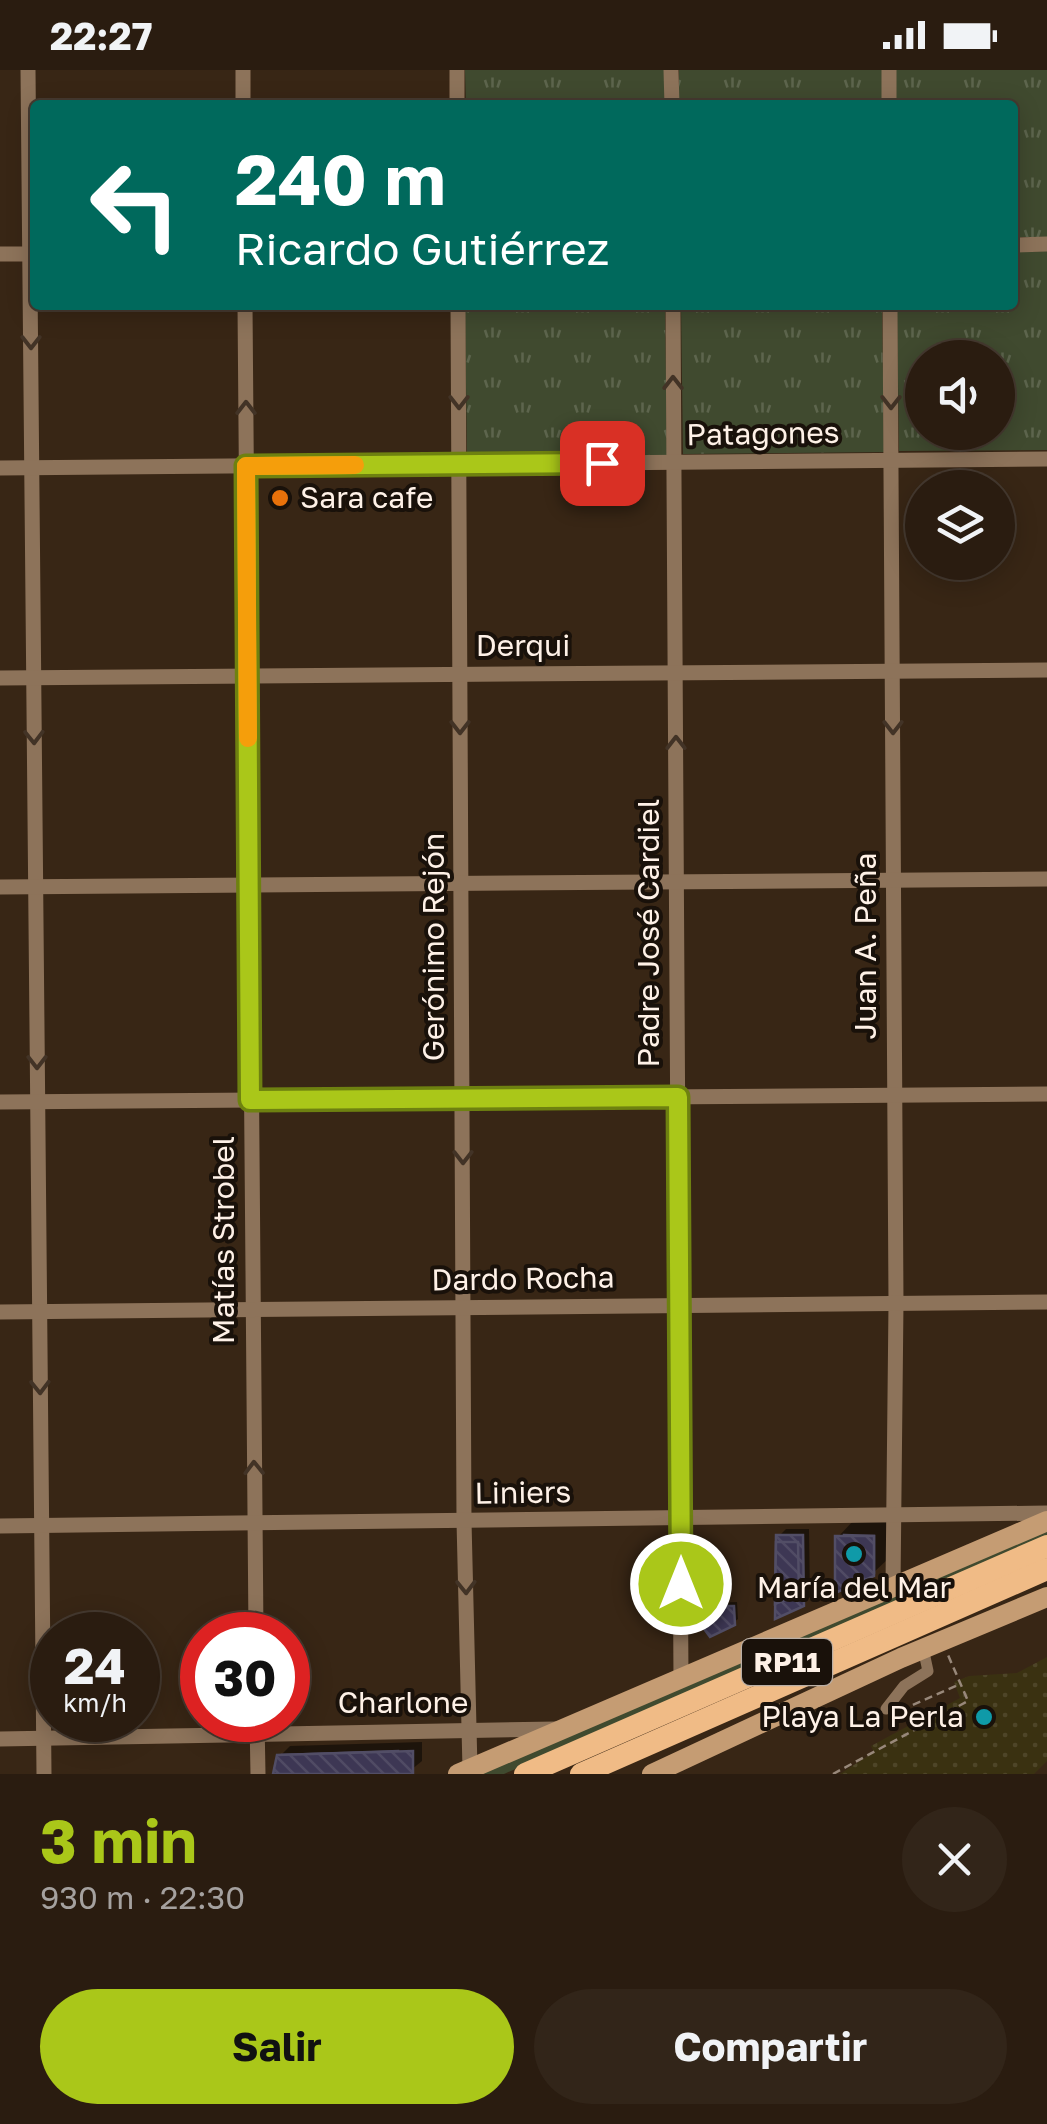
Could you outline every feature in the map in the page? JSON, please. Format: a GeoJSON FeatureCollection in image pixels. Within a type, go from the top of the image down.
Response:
{"type":"FeatureCollection","features":[{"type":"Feature","properties":{"kind":"main road"},"geometry":{"type":"LineString","coordinates":[[464,1771],[681,1680],[1047,1517]]}},
{"type":"Feature","properties":{"kind":"main road","name":"RP11"},"geometry":{"type":"LineString","coordinates":[[525,1774],[1047,1546]]}},
{"type":"Feature","properties":{"kind":"main road","name":"RP11"},"geometry":{"type":"LineString","coordinates":[[581,1774],[1047,1569]]}},
{"type":"Feature","properties":{"kind":"main road"},"geometry":{"type":"LineString","coordinates":[[652,1774],[924,1648],[1047,1597]]}},
{"type":"Feature","properties":{"kind":"street"},"geometry":{"type":"LineString","coordinates":[[28,70],[30,162]]}},
{"type":"Feature","properties":{"kind":"street"},"geometry":{"type":"LineString","coordinates":[[243,70],[243,100]]}},
{"type":"Feature","properties":{"kind":"street"},"geometry":{"type":"LineString","coordinates":[[457,70],[458,100]]}},
{"type":"Feature","properties":{"kind":"street"},"geometry":{"type":"LineString","coordinates":[[671,70],[672,100]]}},
{"type":"Feature","properties":{"kind":"street"},"geometry":{"type":"LineString","coordinates":[[888,70],[889,100]]}},
{"type":"Feature","properties":{"kind":"street"},"geometry":{"type":"LineString","coordinates":[[1018,244],[1047,244]]}},
{"type":"Feature","properties":{"kind":"street"},"geometry":{"type":"LineString","coordinates":[[0,254],[30,254]]}},
{"type":"Feature","properties":{"kind":"street"},"geometry":{"type":"LineString","coordinates":[[32,310],[43,1612]]}},
{"type":"Feature","properties":{"kind":"street","name":"Matías Strobel"},"geometry":{"type":"LineString","coordinates":[[245,310],[256,1612]]}},
{"type":"Feature","properties":{"kind":"street","name":"Gerónimo Rejón"},"geometry":{"type":"LineString","coordinates":[[458,310],[464,1521],[469,1730],[464,1771]]}},
{"type":"Feature","properties":{"kind":"street","name":"Padre José Cardiel"},"geometry":{"type":"LineString","coordinates":[[673,310],[681,1680]]}},
{"type":"Feature","properties":{"kind":"street","name":"Juan A. Peña"},"geometry":{"type":"LineString","coordinates":[[890,310],[896,1303],[893,1586]]}},
{"type":"Feature","properties":{"kind":"street","name":"Patagones"},"geometry":{"type":"LineString","coordinates":[[0,468],[1047,459]]}},
{"type":"Feature","properties":{"kind":"street","name":"Derqui"},"geometry":{"type":"LineString","coordinates":[[0,678],[1047,670]]}},
{"type":"Feature","properties":{"kind":"street"},"geometry":{"type":"LineString","coordinates":[[0,887],[1047,879]]}},
{"type":"Feature","properties":{"kind":"street"},"geometry":{"type":"LineString","coordinates":[[0,1102],[1047,1094]]}},
{"type":"Feature","properties":{"kind":"street","name":"Dardo Rocha"},"geometry":{"type":"LineString","coordinates":[[0,1312],[1047,1302]]}},
{"type":"Feature","properties":{"kind":"street","name":"Liniers"},"geometry":{"type":"LineString","coordinates":[[0,1526],[1047,1517]]}},
{"type":"Feature","properties":{"kind":"street"},"geometry":{"type":"LineString","coordinates":[[886,1709],[904,1686],[928,1671],[924,1648]]}},
{"type":"Feature","properties":{"kind":"street","name":"Charlone"},"geometry":{"type":"LineString","coordinates":[[310,1727],[567,1728]]}},
{"type":"Feature","properties":{"kind":"street","name":"Charlone"},"geometry":{"type":"LineString","coordinates":[[0,1739],[30,1739]]}},
{"type":"Feature","properties":{"kind":"street"},"geometry":{"type":"LineString","coordinates":[[44,1742],[44,1774]]}},
{"type":"Feature","properties":{"kind":"street"},"geometry":{"type":"LineString","coordinates":[[257,1742],[258,1774]]}},
{"type":"Feature","properties":{"kind":"path"},"geometry":{"type":"LineString","coordinates":[[834,1774],[968,1700],[948,1652]]}},
{"type":"Feature","properties":{"kind":"path"},"geometry":{"type":"LineString","coordinates":[[886,1709],[903,1710],[959,1685]]}},
{"type":"Feature","properties":{"kind":"green space"},"geometry":{"type":"Polygon","coordinates":[[[465,70],[665,70],[665,100],[466,100],[465,70]]]}},
{"type":"Feature","properties":{"kind":"green space"},"geometry":{"type":"Polygon","coordinates":[[[679,70],[882,70],[883,100],[679,100],[679,70]]]}},
{"type":"Feature","properties":{"kind":"green space"},"geometry":{"type":"Polygon","coordinates":[[[896,70],[1047,70],[1047,237],[1018,237],[1018,100],[896,100],[896,70]]]}},
{"type":"Feature","properties":{"kind":"green space"},"geometry":{"type":"Polygon","coordinates":[[[1047,251],[1047,450],[899,451],[897,310],[1018,310],[1018,252],[1047,251]]]}},
{"type":"Feature","properties":{"kind":"green space"},"geometry":{"type":"Polygon","coordinates":[[[465,310],[665,310],[667,455],[467,457],[465,310]]]}},
{"type":"Feature","properties":{"kind":"green space"},"geometry":{"type":"Polygon","coordinates":[[[681,310],[882,310],[884,452],[683,454],[681,310]]]}},
{"type":"Feature","properties":{"kind":"green space"},"geometry":{"type":"Polygon","coordinates":[[[1047,1527],[1047,1536],[504,1774],[478,1774],[1047,1527]]]}},
{"type":"Feature","properties":{"kind":"sand","name":"Playa La Perla"},"geometry":{"type":"Polygon","coordinates":[[[1047,1657],[1047,1761],[1034,1774],[840,1774],[874,1752],[871,1746],[960,1698],[954,1682],[969,1676],[1017,1673],[1047,1657]]]}},
{"type":"Feature","properties":{"kind":"building"},"geometry":{"type":"Polygon","coordinates":[[[776,1535],[803,1535],[804,1606],[775,1619],[776,1535]]]}},
{"type":"Feature","properties":{"kind":"building"},"geometry":{"type":"Polygon","coordinates":[[[844,1535],[874,1536],[874,1573],[845,1574],[844,1535]]]}},
{"type":"Feature","properties":{"kind":"building","name":"María del Mar"},"geometry":{"type":"Polygon","coordinates":[[[835,1536],[874,1536],[874,1576],[835,1593],[835,1536]]]}},
{"type":"Feature","properties":{"kind":"building"},"geometry":{"type":"Polygon","coordinates":[[[776,1542],[798,1542],[799,1595],[775,1604],[776,1542]]]}},
{"type":"Feature","properties":{"kind":"building"},"geometry":{"type":"Polygon","coordinates":[[[702,1606],[734,1606],[735,1625],[710,1637],[702,1626],[702,1606]]]}},
{"type":"Feature","properties":{"kind":"building"},"geometry":{"type":"Polygon","coordinates":[[[398,1751],[398,1768],[380,1774],[282,1770],[282,1755],[398,1751]]]}},
{"type":"Feature","properties":{"kind":"building"},"geometry":{"type":"Polygon","coordinates":[[[413,1751],[413,1774],[273,1774],[277,1755],[413,1751]]]}},
{"type":"Feature","properties":{"kind":"slow traffic"},"geometry":{"type":"LineString","coordinates":[[248,738],[246,466],[355,465]]}},
{"type":"Feature","properties":{"kind":"place","name":"Sara cafe"},"geometry":{"type":"Point","coordinates":[280,498]}},
{"type":"Feature","properties":{"kind":"place","name":"María del Mar"},"geometry":{"type":"Point","coordinates":[854,1554]}},
{"type":"Feature","properties":{"kind":"place","name":"Playa La Perla"},"geometry":{"type":"Point","coordinates":[984,1717]}},
{"type":"Feature","properties":{"kind":"route"},"geometry":{"type":"LineString","coordinates":[[602,463],[246,466],[250,1100],[678,1097],[681,1584]]}}]}
